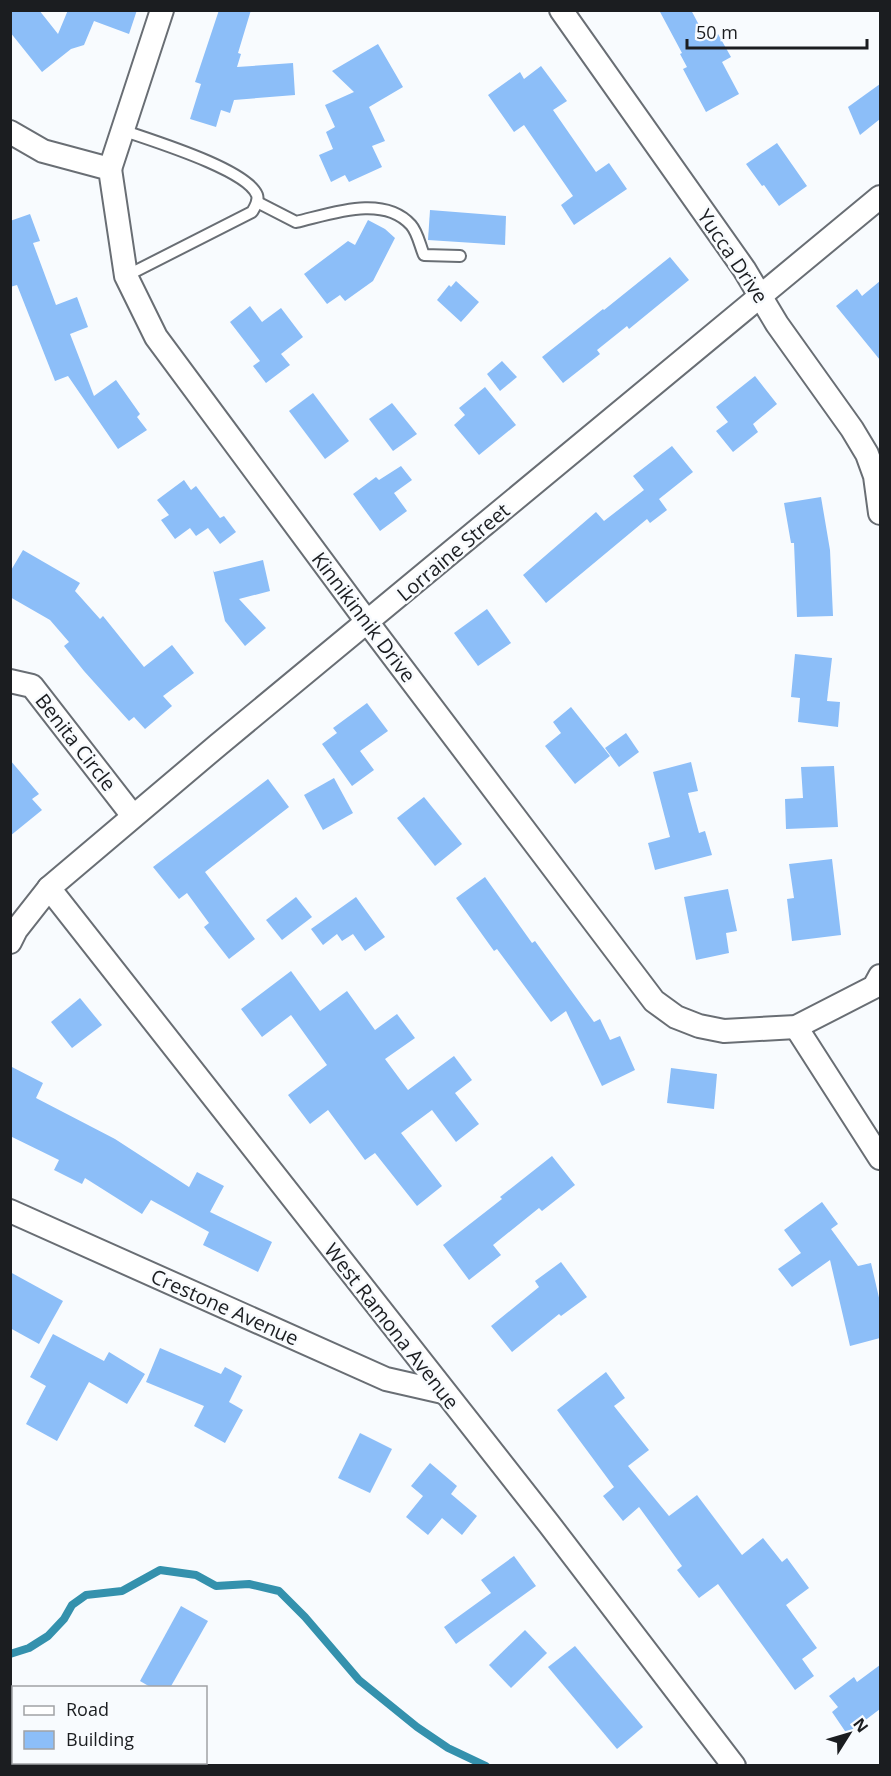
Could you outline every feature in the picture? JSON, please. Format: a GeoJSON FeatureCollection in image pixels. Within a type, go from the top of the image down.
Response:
{"type":"FeatureCollection","features":[{"type":"Feature","properties":{"kind":"street"},"geometry":{"type":"LineString","coordinates":[[10,132],[43,151],[110,169],[162,10]]}},
{"type":"Feature","properties":{"kind":"street","name":"Yucca Drive"},"geometry":{"type":"LineString","coordinates":[[561,10],[744,269],[777,324],[852,429],[867,454],[875,476],[880,513]]}},
{"type":"Feature","properties":{"kind":"street","name":"Kinnikinnik Drive"},"geometry":{"type":"LineString","coordinates":[[110,169],[126,276],[156,337],[368,623],[654,1001],[676,1017],[699,1026],[724,1031],[796,1027]]}},
{"type":"Feature","properties":{"kind":"street","name":"Lorraine Street"},"geometry":{"type":"LineString","coordinates":[[10,942],[16,930],[49,888],[133,816],[880,197]]}},
{"type":"Feature","properties":{"kind":"street","name":"Benita Circle"},"geometry":{"type":"LineString","coordinates":[[10,681],[32,686],[133,816]]}},
{"type":"Feature","properties":{"kind":"street","name":"West Ramona Avenue"},"geometry":{"type":"LineString","coordinates":[[49,888],[549,1524],[730,1764]]}},
{"type":"Feature","properties":{"kind":"street"},"geometry":{"type":"LineString","coordinates":[[880,976],[873,987],[796,1027],[880,1158]]}},
{"type":"Feature","properties":{"kind":"street","name":"Crestone Avenue"},"geometry":{"type":"LineString","coordinates":[[10,1211],[386,1379],[443,1392]]}},
{"type":"Feature","properties":{"kind":"lane"},"geometry":{"type":"LineString","coordinates":[[122,130],[214,164],[251,186],[257,195],[257,202],[252,212],[126,276]]}},
{"type":"Feature","properties":{"kind":"lane"},"geometry":{"type":"LineString","coordinates":[[257,202],[296,222],[346,211],[378,208],[394,213],[412,226],[424,255],[460,256]]}},
{"type":"Feature","properties":{"kind":"building"},"geometry":{"type":"Polygon","coordinates":[[[10,10],[39,10],[58,34],[68,10],[137,10],[129,34],[94,21],[84,45],[71,49],[42,72],[10,32],[10,10]]]}},
{"type":"Feature","properties":{"kind":"building"},"geometry":{"type":"Polygon","coordinates":[[[219,10],[251,10],[238,53],[241,54],[237,67],[293,63],[295,95],[234,100],[230,113],[221,110],[216,127],[190,119],[201,84],[195,82],[219,10]]]}},
{"type":"Feature","properties":{"kind":"building"},"geometry":{"type":"Polygon","coordinates":[[[659,10],[691,10],[707,40],[718,34],[731,57],[722,62],[739,94],[706,112],[683,69],[687,67],[680,54],[682,53],[659,10]]]}},
{"type":"Feature","properties":{"kind":"building"},"geometry":{"type":"Polygon","coordinates":[[[378,44],[403,87],[369,107],[385,141],[372,146],[382,167],[349,182],[345,175],[331,182],[319,155],[333,149],[326,132],[335,127],[325,105],[354,92],[332,71],[378,44]]]}},
{"type":"Feature","properties":{"kind":"building"},"geometry":{"type":"Polygon","coordinates":[[[541,66],[567,101],[553,110],[596,172],[609,163],[627,189],[574,225],[561,205],[573,196],[524,125],[514,132],[488,95],[520,72],[524,79],[541,66]]]}},
{"type":"Feature","properties":{"kind":"building"},"geometry":{"type":"Polygon","coordinates":[[[880,84],[880,119],[860,135],[848,107],[880,84]]]}},
{"type":"Feature","properties":{"kind":"building"},"geometry":{"type":"Polygon","coordinates":[[[777,143],[807,186],[779,206],[746,164],[777,143]]]}},
{"type":"Feature","properties":{"kind":"building"},"geometry":{"type":"Polygon","coordinates":[[[430,210],[506,216],[505,245],[428,240],[430,210]]]}},
{"type":"Feature","properties":{"kind":"building"},"geometry":{"type":"Polygon","coordinates":[[[30,214],[40,241],[33,243],[56,305],[77,297],[88,327],[70,334],[94,396],[116,380],[140,414],[137,417],[147,430],[118,449],[68,376],[55,381],[17,285],[10,287],[10,221],[30,214]]]}},
{"type":"Feature","properties":{"kind":"building"},"geometry":{"type":"Polygon","coordinates":[[[368,220],[385,229],[395,238],[373,281],[345,301],[340,295],[327,304],[304,274],[348,241],[355,245],[368,220]]]}},
{"type":"Feature","properties":{"kind":"building"},"geometry":{"type":"Polygon","coordinates":[[[670,257],[689,280],[629,329],[627,326],[597,350],[600,354],[563,383],[542,357],[670,257]]]}},
{"type":"Feature","properties":{"kind":"building"},"geometry":{"type":"Polygon","coordinates":[[[456,281],[479,302],[461,322],[437,300],[449,285],[451,287],[456,281]]]}},
{"type":"Feature","properties":{"kind":"building"},"geometry":{"type":"Polygon","coordinates":[[[880,281],[880,360],[836,306],[857,289],[862,296],[880,281]]]}},
{"type":"Feature","properties":{"kind":"building"},"geometry":{"type":"Polygon","coordinates":[[[250,306],[262,322],[281,308],[303,337],[281,354],[290,365],[266,383],[253,366],[260,361],[230,322],[250,306]]]}},
{"type":"Feature","properties":{"kind":"building"},"geometry":{"type":"Polygon","coordinates":[[[502,361],[517,377],[500,391],[487,374],[502,361]]]}},
{"type":"Feature","properties":{"kind":"building"},"geometry":{"type":"Polygon","coordinates":[[[755,376],[777,404],[753,424],[758,432],[733,452],[716,431],[728,422],[716,407],[755,376]]]}},
{"type":"Feature","properties":{"kind":"building"},"geometry":{"type":"Polygon","coordinates":[[[485,387],[516,425],[479,455],[454,425],[465,415],[459,408],[485,387]]]}},
{"type":"Feature","properties":{"kind":"building"},"geometry":{"type":"Polygon","coordinates":[[[313,393],[349,441],[325,459],[289,411],[313,393]]]}},
{"type":"Feature","properties":{"kind":"building"},"geometry":{"type":"Polygon","coordinates":[[[392,403],[417,434],[393,451],[369,419],[392,403]]]}},
{"type":"Feature","properties":{"kind":"building"},"geometry":{"type":"Polygon","coordinates":[[[672,446],[693,472],[659,499],[667,510],[650,523],[647,519],[546,603],[523,575],[596,512],[604,521],[644,490],[633,476],[672,446]]]}},
{"type":"Feature","properties":{"kind":"building"},"geometry":{"type":"Polygon","coordinates":[[[401,466],[412,480],[394,493],[407,511],[380,531],[353,494],[376,477],[379,480],[401,466]]]}},
{"type":"Feature","properties":{"kind":"building"},"geometry":{"type":"Polygon","coordinates":[[[184,480],[191,490],[196,486],[220,518],[224,516],[236,532],[220,544],[208,528],[196,536],[190,528],[175,539],[161,520],[169,515],[157,500],[184,480]]]}},
{"type":"Feature","properties":{"kind":"building"},"geometry":{"type":"Polygon","coordinates":[[[821,497],[830,550],[833,616],[797,617],[794,543],[791,543],[784,503],[821,497]]]}},
{"type":"Feature","properties":{"kind":"building"},"geometry":{"type":"Polygon","coordinates":[[[23,550],[80,583],[75,591],[100,619],[103,616],[144,667],[172,645],[194,673],[163,696],[172,706],[145,729],[134,717],[129,721],[84,671],[64,646],[69,642],[50,620],[10,597],[10,572],[23,550]]]}},
{"type":"Feature","properties":{"kind":"building"},"geometry":{"type":"Polygon","coordinates":[[[263,560],[270,591],[239,599],[266,628],[245,646],[225,621],[213,570],[214,572],[263,560]]]}},
{"type":"Feature","properties":{"kind":"building"},"geometry":{"type":"Polygon","coordinates":[[[487,609],[511,643],[478,666],[454,633],[487,609]]]}},
{"type":"Feature","properties":{"kind":"building"},"geometry":{"type":"Polygon","coordinates":[[[795,654],[832,658],[827,701],[840,702],[838,727],[798,722],[800,698],[791,697],[795,654]]]}},
{"type":"Feature","properties":{"kind":"building"},"geometry":{"type":"Polygon","coordinates":[[[367,703],[388,731],[360,751],[374,770],[352,786],[322,744],[337,733],[333,728],[367,703]]]}},
{"type":"Feature","properties":{"kind":"building"},"geometry":{"type":"Polygon","coordinates":[[[571,707],[610,756],[575,784],[545,746],[561,733],[553,722],[571,707]]]}},
{"type":"Feature","properties":{"kind":"building"},"geometry":{"type":"Polygon","coordinates":[[[626,733],[639,752],[619,767],[605,748],[626,733]]]}},
{"type":"Feature","properties":{"kind":"building"},"geometry":{"type":"Polygon","coordinates":[[[10,760],[39,794],[32,799],[42,810],[10,836],[10,760]]]}},
{"type":"Feature","properties":{"kind":"building"},"geometry":{"type":"Polygon","coordinates":[[[691,762],[698,791],[688,793],[699,833],[705,831],[712,855],[655,870],[648,843],[670,837],[653,772],[691,762]]]}},
{"type":"Feature","properties":{"kind":"building"},"geometry":{"type":"Polygon","coordinates":[[[834,766],[838,827],[786,829],[785,799],[803,798],[801,767],[834,766]]]}},
{"type":"Feature","properties":{"kind":"building"},"geometry":{"type":"Polygon","coordinates":[[[334,778],[353,813],[323,830],[304,795],[334,778]]]}},
{"type":"Feature","properties":{"kind":"building"},"geometry":{"type":"Polygon","coordinates":[[[268,779],[289,807],[205,872],[255,939],[229,959],[204,927],[209,923],[187,893],[179,899],[153,867],[268,779]]]}},
{"type":"Feature","properties":{"kind":"building"},"geometry":{"type":"Polygon","coordinates":[[[424,797],[462,844],[435,866],[397,818],[424,797]]]}},
{"type":"Feature","properties":{"kind":"building"},"geometry":{"type":"Polygon","coordinates":[[[832,859],[841,935],[792,941],[787,899],[794,898],[789,864],[832,859]]]}},
{"type":"Feature","properties":{"kind":"building"},"geometry":{"type":"Polygon","coordinates":[[[485,877],[532,943],[535,941],[594,1022],[600,1019],[610,1040],[620,1036],[635,1070],[602,1086],[566,1011],[551,1022],[497,949],[494,951],[456,898],[485,877]]]}},
{"type":"Feature","properties":{"kind":"building"},"geometry":{"type":"Polygon","coordinates":[[[728,889],[737,931],[726,933],[729,953],[696,960],[684,897],[728,889]]]}},
{"type":"Feature","properties":{"kind":"building"},"geometry":{"type":"Polygon","coordinates":[[[296,897],[312,917],[282,940],[266,920],[296,897]]]}},
{"type":"Feature","properties":{"kind":"building"},"geometry":{"type":"Polygon","coordinates":[[[356,897],[385,937],[365,951],[353,934],[342,941],[337,934],[323,945],[311,929],[356,897]]]}},
{"type":"Feature","properties":{"kind":"building"},"geometry":{"type":"Polygon","coordinates":[[[291,971],[320,1011],[347,991],[375,1030],[397,1014],[415,1038],[385,1059],[408,1090],[454,1056],[472,1080],[455,1093],[479,1124],[456,1142],[432,1110],[401,1133],[442,1186],[417,1206],[375,1153],[365,1160],[328,1110],[310,1124],[288,1095],[327,1065],[291,1015],[262,1037],[241,1009],[291,971]]]}},
{"type":"Feature","properties":{"kind":"building"},"geometry":{"type":"Polygon","coordinates":[[[80,998],[102,1025],[72,1048],[51,1022],[80,998]]]}},
{"type":"Feature","properties":{"kind":"building"},"geometry":{"type":"Polygon","coordinates":[[[10,1066],[43,1083],[36,1098],[115,1139],[189,1187],[197,1172],[224,1186],[210,1212],[272,1242],[258,1272],[203,1245],[209,1232],[151,1200],[142,1214],[85,1178],[82,1184],[54,1170],[59,1160],[10,1136],[10,1066]]]}},
{"type":"Feature","properties":{"kind":"building"},"geometry":{"type":"Polygon","coordinates":[[[671,1068],[717,1074],[714,1109],[667,1103],[671,1068]]]}},
{"type":"Feature","properties":{"kind":"building"},"geometry":{"type":"Polygon","coordinates":[[[552,1156],[575,1185],[542,1211],[539,1208],[493,1245],[501,1255],[469,1280],[443,1245],[552,1156]]]}},
{"type":"Feature","properties":{"kind":"building"},"geometry":{"type":"Polygon","coordinates":[[[822,1202],[838,1224],[831,1229],[858,1266],[871,1263],[880,1302],[880,1338],[850,1346],[830,1260],[792,1287],[778,1269],[801,1253],[784,1230],[822,1202]]]}},
{"type":"Feature","properties":{"kind":"building"},"geometry":{"type":"Polygon","coordinates":[[[561,1262],[587,1297],[561,1316],[559,1314],[512,1352],[491,1326],[539,1287],[535,1281],[561,1262]]]}},
{"type":"Feature","properties":{"kind":"building"},"geometry":{"type":"Polygon","coordinates":[[[10,1272],[63,1301],[39,1344],[10,1328],[10,1272]]]}},
{"type":"Feature","properties":{"kind":"building"},"geometry":{"type":"Polygon","coordinates":[[[53,1334],[104,1361],[109,1352],[145,1374],[127,1404],[89,1382],[57,1441],[26,1424],[46,1386],[30,1377],[53,1334]]]}},
{"type":"Feature","properties":{"kind":"building"},"geometry":{"type":"Polygon","coordinates":[[[160,1348],[221,1374],[225,1367],[242,1376],[229,1402],[243,1410],[225,1443],[194,1426],[204,1406],[146,1382],[160,1348]]]}},
{"type":"Feature","properties":{"kind":"building"},"geometry":{"type":"Polygon","coordinates":[[[606,1372],[625,1398],[614,1406],[649,1450],[628,1466],[669,1516],[697,1495],[742,1555],[763,1538],[782,1562],[787,1558],[809,1588],[786,1605],[817,1648],[802,1659],[814,1676],[795,1690],[718,1584],[699,1598],[677,1570],[682,1566],[639,1507],[623,1521],[603,1496],[614,1487],[557,1410],[606,1372]]]}},
{"type":"Feature","properties":{"kind":"building"},"geometry":{"type":"Polygon","coordinates":[[[360,1433],[392,1449],[370,1493],[338,1478],[360,1433]]]}},
{"type":"Feature","properties":{"kind":"building"},"geometry":{"type":"Polygon","coordinates":[[[430,1463],[457,1486],[451,1494],[477,1516],[462,1535],[442,1518],[428,1535],[406,1517],[423,1496],[411,1486],[430,1463]]]}},
{"type":"Feature","properties":{"kind":"building"},"geometry":{"type":"Polygon","coordinates":[[[514,1556],[536,1586],[456,1644],[444,1627],[491,1593],[481,1580],[514,1556]]]}},
{"type":"Feature","properties":{"kind":"building"},"geometry":{"type":"Polygon","coordinates":[[[181,1606],[208,1621],[171,1686],[149,1686],[140,1681],[181,1606]]]}},
{"type":"Feature","properties":{"kind":"building"},"geometry":{"type":"Polygon","coordinates":[[[525,1630],[547,1653],[511,1688],[489,1665],[525,1630]]]}},
{"type":"Feature","properties":{"kind":"building"},"geometry":{"type":"Polygon","coordinates":[[[575,1646],[643,1727],[617,1749],[548,1667],[575,1646]]]}},
{"type":"Feature","properties":{"kind":"building"},"geometry":{"type":"Polygon","coordinates":[[[880,1665],[880,1709],[847,1734],[832,1712],[838,1707],[829,1696],[854,1677],[857,1682],[880,1665]]]}},
{"type":"Feature","properties":{"kind":"waterway"},"geometry":{"type":"LineString","coordinates":[[10,1654],[29,1648],[48,1636],[64,1619],[72,1605],[86,1595],[122,1591],[160,1570],[196,1575],[216,1586],[249,1584],[279,1591],[305,1617],[359,1680],[417,1727],[448,1748],[486,1766]]}}]}
